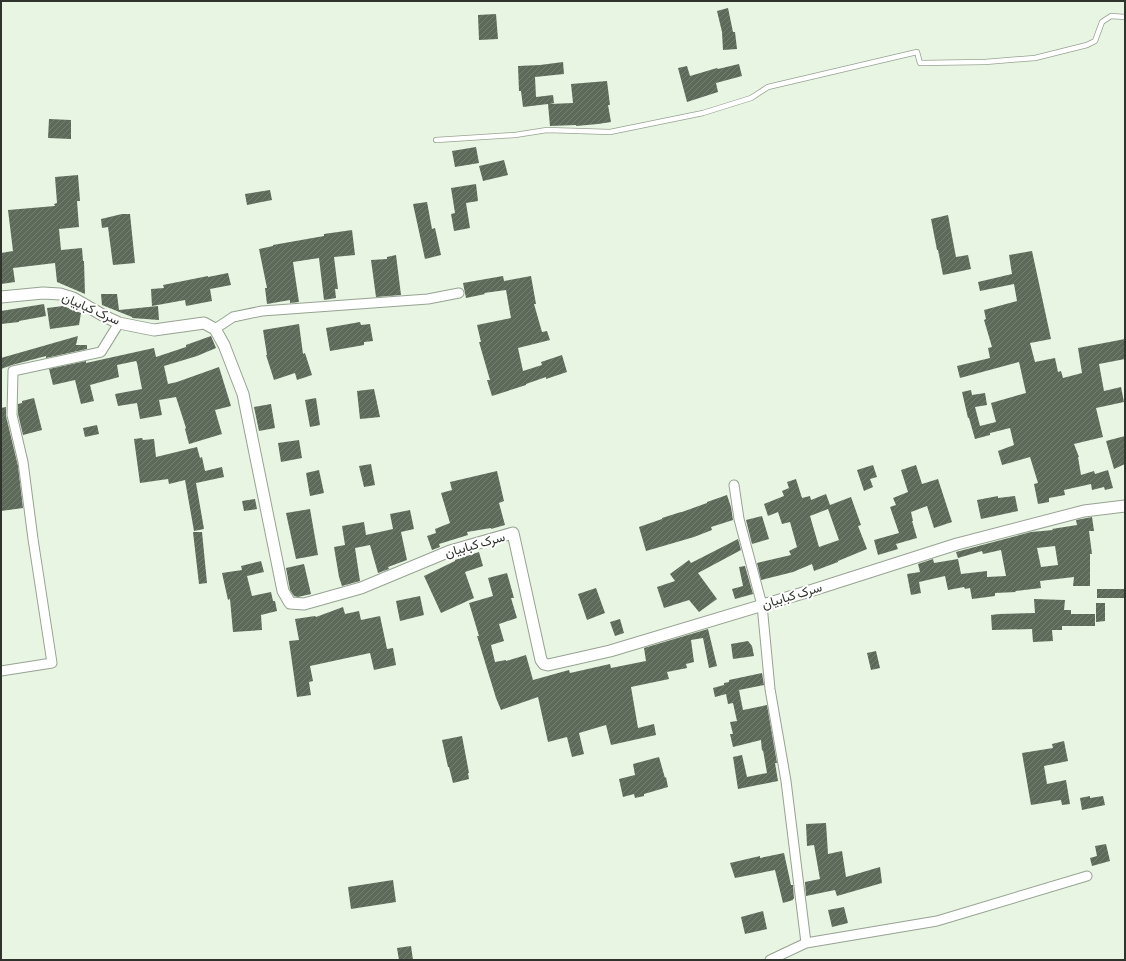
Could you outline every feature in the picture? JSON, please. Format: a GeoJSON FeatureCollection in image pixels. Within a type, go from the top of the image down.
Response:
{"type":"FeatureCollection","features":[{"type":"Feature","properties":{"kind":"street","name":"سرک کبابیان"},"geometry":{"type":"LineString","coordinates":[[1,298],[43,293],[60,294],[73,298],[119,323],[154,330],[204,323],[215,329],[224,345],[243,394],[283,591],[290,603],[304,604],[361,588],[450,550],[512,533],[541,660],[544,664],[548,665],[610,651],[957,544],[1084,511],[1125,506]]}},
{"type":"Feature","properties":{"kind":"street"},"geometry":{"type":"LineString","coordinates":[[215,329],[234,317],[262,310],[428,299],[459,293]]}},
{"type":"Feature","properties":{"kind":"street"},"geometry":{"type":"LineString","coordinates":[[1,671],[52,663],[33,540],[23,462],[12,415],[13,371],[101,352],[119,323]]}},
{"type":"Feature","properties":{"kind":"street"},"geometry":{"type":"LineString","coordinates":[[734,485],[739,519],[762,605],[770,689],[786,781],[806,943]]}},
{"type":"Feature","properties":{"kind":"street"},"geometry":{"type":"LineString","coordinates":[[770,960],[806,943],[937,921],[1086,876]]}},
{"type":"Feature","properties":{"kind":"lane"},"geometry":{"type":"LineString","coordinates":[[436,140],[515,135],[547,130],[610,132],[703,113],[751,98],[768,88],[917,52],[920,63],[985,62],[1035,58],[1087,45],[1095,41],[1102,22],[1111,16],[1125,17]]}},
{"type":"Feature","properties":{"kind":"building"},"geometry":{"type":"Polygon","coordinates":[[[728,8],[733,32],[735,32],[737,49],[723,50],[722,32],[717,11],[728,8]]]}},
{"type":"Feature","properties":{"kind":"building"},"geometry":{"type":"Polygon","coordinates":[[[496,14],[498,39],[479,40],[478,15],[496,14]]]}},
{"type":"Feature","properties":{"kind":"building"},"geometry":{"type":"Polygon","coordinates":[[[563,62],[564,74],[535,77],[536,97],[553,95],[554,103],[550,104],[573,103],[571,84],[607,81],[610,105],[608,105],[611,122],[576,126],[550,126],[548,104],[523,107],[521,91],[519,91],[518,66],[563,62]]]}},
{"type":"Feature","properties":{"kind":"building"},"geometry":{"type":"Polygon","coordinates":[[[739,64],[742,76],[716,83],[718,92],[687,102],[678,68],[687,66],[690,76],[717,68],[739,64]]]}},
{"type":"Feature","properties":{"kind":"building"},"geometry":{"type":"Polygon","coordinates":[[[49,119],[71,120],[71,139],[48,138],[49,119]]]}},
{"type":"Feature","properties":{"kind":"building"},"geometry":{"type":"Polygon","coordinates":[[[476,147],[479,163],[455,167],[452,151],[476,147]]]}},
{"type":"Feature","properties":{"kind":"building"},"geometry":{"type":"Polygon","coordinates":[[[504,160],[508,175],[483,181],[479,166],[504,160]]]}},
{"type":"Feature","properties":{"kind":"building"},"geometry":{"type":"Polygon","coordinates":[[[78,175],[80,201],[77,201],[79,227],[59,229],[61,250],[82,248],[85,294],[57,282],[55,263],[13,268],[15,282],[1,284],[1,253],[13,251],[8,210],[55,206],[54,204],[57,203],[55,177],[78,175]]]}},
{"type":"Feature","properties":{"kind":"building"},"geometry":{"type":"Polygon","coordinates":[[[476,184],[478,201],[466,203],[470,228],[454,231],[451,214],[455,213],[451,188],[476,184]]]}},
{"type":"Feature","properties":{"kind":"building"},"geometry":{"type":"Polygon","coordinates":[[[270,190],[272,200],[247,205],[245,194],[270,190]]]}},
{"type":"Feature","properties":{"kind":"building"},"geometry":{"type":"Polygon","coordinates":[[[427,202],[432,229],[435,228],[441,255],[425,259],[413,204],[427,202]]]}},
{"type":"Feature","properties":{"kind":"building"},"geometry":{"type":"Polygon","coordinates":[[[122,214],[130,214],[135,263],[113,265],[108,227],[102,228],[101,219],[122,214]]]}},
{"type":"Feature","properties":{"kind":"building"},"geometry":{"type":"Polygon","coordinates":[[[948,215],[956,257],[968,255],[971,269],[943,275],[931,219],[948,215]]]}},
{"type":"Feature","properties":{"kind":"building"},"geometry":{"type":"Polygon","coordinates":[[[352,230],[355,255],[334,257],[338,289],[335,289],[336,298],[324,300],[319,258],[293,262],[299,302],[290,303],[290,300],[267,304],[265,288],[267,288],[259,249],[324,236],[324,234],[352,230]]]}},
{"type":"Feature","properties":{"kind":"building"},"geometry":{"type":"Polygon","coordinates":[[[1032,251],[1051,339],[1030,343],[1035,362],[1055,358],[1058,372],[1061,371],[1063,378],[1082,373],[1078,348],[1125,339],[1125,359],[1099,364],[1104,391],[1121,387],[1124,402],[1096,408],[1103,437],[1074,444],[1079,457],[1081,475],[1094,471],[1095,474],[1108,470],[1113,488],[1105,490],[1104,487],[1092,490],[1091,484],[1064,490],[1065,495],[1049,498],[1049,502],[1038,504],[1034,484],[1038,483],[1030,457],[1002,465],[998,451],[1014,445],[1010,428],[990,433],[990,435],[975,439],[962,392],[971,390],[972,395],[985,393],[987,405],[975,407],[980,426],[996,422],[991,403],[1026,393],[1019,362],[960,378],[957,366],[990,358],[988,348],[992,347],[984,320],[986,319],[984,310],[1017,301],[1014,284],[980,291],[978,282],[1012,274],[1009,255],[1032,251]]]}},
{"type":"Feature","properties":{"kind":"building"},"geometry":{"type":"Polygon","coordinates":[[[396,255],[401,295],[376,297],[371,260],[387,259],[387,257],[396,255]]]}},
{"type":"Feature","properties":{"kind":"building"},"geometry":{"type":"Polygon","coordinates":[[[228,273],[231,285],[210,289],[212,301],[186,306],[185,300],[152,306],[151,289],[164,288],[163,285],[228,273]]]}},
{"type":"Feature","properties":{"kind":"building"},"geometry":{"type":"Polygon","coordinates":[[[503,276],[504,281],[531,276],[536,304],[534,304],[542,332],[547,331],[550,340],[518,348],[523,371],[542,365],[541,362],[562,355],[567,372],[546,379],[546,377],[492,396],[487,380],[490,380],[479,342],[481,342],[477,325],[511,318],[506,290],[484,293],[485,294],[466,298],[463,283],[503,276]]]}},
{"type":"Feature","properties":{"kind":"building"},"geometry":{"type":"Polygon","coordinates":[[[101,294],[117,294],[119,310],[158,306],[159,320],[132,318],[102,305],[101,294]]]}},
{"type":"Feature","properties":{"kind":"building"},"geometry":{"type":"Polygon","coordinates":[[[44,304],[46,316],[1,324],[1,311],[44,304]]]}},
{"type":"Feature","properties":{"kind":"building"},"geometry":{"type":"Polygon","coordinates":[[[63,306],[81,313],[79,325],[50,329],[47,308],[63,306]]]}},
{"type":"Feature","properties":{"kind":"building"},"geometry":{"type":"Polygon","coordinates":[[[360,322],[361,325],[370,324],[373,341],[364,342],[364,345],[330,351],[326,328],[360,322]]]}},
{"type":"Feature","properties":{"kind":"building"},"geometry":{"type":"Polygon","coordinates":[[[299,324],[303,354],[305,353],[312,375],[297,380],[295,373],[274,380],[266,355],[263,330],[299,324]]]}},
{"type":"Feature","properties":{"kind":"building"},"geometry":{"type":"Polygon","coordinates":[[[78,336],[76,345],[87,345],[87,349],[46,358],[46,356],[1,369],[1,358],[78,336]]]}},
{"type":"Feature","properties":{"kind":"building"},"geometry":{"type":"Polygon","coordinates":[[[211,336],[216,348],[197,356],[164,366],[168,384],[219,367],[231,406],[215,410],[222,434],[189,444],[186,428],[176,397],[159,400],[162,415],[140,419],[137,403],[118,406],[115,394],[142,389],[136,361],[117,365],[119,377],[90,385],[94,401],[81,404],[75,380],[53,385],[49,369],[86,361],[86,363],[154,348],[156,357],[186,347],[186,345],[211,336]]]}},
{"type":"Feature","properties":{"kind":"building"},"geometry":{"type":"Polygon","coordinates":[[[374,389],[380,417],[360,419],[357,391],[374,389]]]}},
{"type":"Feature","properties":{"kind":"building"},"geometry":{"type":"Polygon","coordinates":[[[34,398],[42,430],[23,435],[18,414],[18,404],[22,403],[22,401],[34,398]]]}},
{"type":"Feature","properties":{"kind":"building"},"geometry":{"type":"Polygon","coordinates":[[[316,398],[320,425],[310,427],[305,400],[316,398]]]}},
{"type":"Feature","properties":{"kind":"building"},"geometry":{"type":"Polygon","coordinates":[[[271,404],[275,428],[259,431],[254,407],[271,404]]]}},
{"type":"Feature","properties":{"kind":"building"},"geometry":{"type":"Polygon","coordinates":[[[6,407],[6,416],[18,466],[23,508],[1,511],[1,408],[6,407]]]}},
{"type":"Feature","properties":{"kind":"building"},"geometry":{"type":"Polygon","coordinates":[[[97,425],[99,434],[85,437],[83,428],[97,425]]]}},
{"type":"Feature","properties":{"kind":"building"},"geometry":{"type":"Polygon","coordinates":[[[1125,436],[1125,464],[1114,469],[1106,441],[1125,436]]]}},
{"type":"Feature","properties":{"kind":"building"},"geometry":{"type":"Polygon","coordinates":[[[142,438],[143,440],[154,439],[156,457],[197,447],[200,458],[202,457],[205,471],[222,467],[224,477],[196,483],[204,529],[194,531],[185,480],[169,484],[168,479],[140,483],[134,439],[142,438]]]}},
{"type":"Feature","properties":{"kind":"building"},"geometry":{"type":"Polygon","coordinates":[[[299,440],[302,458],[281,462],[278,443],[299,440]]]}},
{"type":"Feature","properties":{"kind":"building"},"geometry":{"type":"Polygon","coordinates":[[[371,464],[375,485],[364,487],[359,466],[371,464]]]}},
{"type":"Feature","properties":{"kind":"building"},"geometry":{"type":"Polygon","coordinates":[[[873,465],[877,477],[870,479],[873,487],[864,491],[857,470],[873,465]]]}},
{"type":"Feature","properties":{"kind":"building"},"geometry":{"type":"Polygon","coordinates":[[[916,465],[922,484],[938,479],[952,522],[934,528],[927,506],[911,512],[917,538],[896,544],[898,549],[878,555],[874,540],[899,533],[890,507],[896,505],[893,498],[908,492],[901,470],[916,465]]]}},
{"type":"Feature","properties":{"kind":"building"},"geometry":{"type":"Polygon","coordinates":[[[319,470],[324,493],[310,496],[306,473],[319,470]]]}},
{"type":"Feature","properties":{"kind":"building"},"geometry":{"type":"Polygon","coordinates":[[[497,471],[504,501],[499,503],[505,525],[491,529],[467,532],[468,535],[439,544],[440,547],[432,550],[427,536],[436,533],[435,529],[450,523],[441,493],[452,490],[450,482],[497,471]]]}},
{"type":"Feature","properties":{"kind":"building"},"geometry":{"type":"Polygon","coordinates":[[[796,479],[802,498],[810,496],[811,500],[826,494],[830,505],[851,497],[861,525],[858,526],[867,549],[814,571],[812,564],[793,572],[761,580],[757,563],[791,555],[789,551],[797,547],[790,522],[782,524],[778,512],[768,516],[764,504],[784,496],[782,491],[789,488],[787,482],[796,479]],[[828,509],[810,516],[819,547],[839,540],[828,509]]]}},
{"type":"Feature","properties":{"kind":"building"},"geometry":{"type":"Polygon","coordinates":[[[727,495],[733,520],[711,527],[712,530],[694,537],[646,551],[639,527],[727,495]]]}},
{"type":"Feature","properties":{"kind":"building"},"geometry":{"type":"Polygon","coordinates":[[[998,496],[998,498],[1015,496],[1018,511],[981,519],[977,500],[998,496]]]}},
{"type":"Feature","properties":{"kind":"building"},"geometry":{"type":"Polygon","coordinates":[[[255,499],[257,509],[244,511],[242,501],[255,499]]]}},
{"type":"Feature","properties":{"kind":"building"},"geometry":{"type":"Polygon","coordinates":[[[310,509],[318,555],[296,559],[286,513],[310,509]]]}},
{"type":"Feature","properties":{"kind":"building"},"geometry":{"type":"Polygon","coordinates":[[[410,510],[414,529],[401,532],[407,560],[388,567],[389,569],[378,573],[370,545],[355,548],[360,581],[342,586],[334,547],[345,545],[342,526],[364,522],[366,535],[393,529],[390,514],[410,510]]]}},
{"type":"Feature","properties":{"kind":"building"},"geometry":{"type":"Polygon","coordinates":[[[762,516],[769,539],[752,544],[746,520],[762,516]]]}},
{"type":"Feature","properties":{"kind":"building"},"geometry":{"type":"Polygon","coordinates":[[[1092,517],[1094,531],[1089,531],[1092,554],[1090,554],[1090,586],[1073,586],[1074,577],[1040,581],[1041,588],[1015,591],[1016,592],[995,593],[995,596],[972,599],[970,588],[965,589],[964,587],[948,590],[945,576],[919,582],[921,593],[911,595],[907,574],[920,572],[918,564],[933,559],[934,563],[958,559],[961,574],[987,571],[987,577],[1006,576],[1001,550],[983,554],[982,551],[958,558],[956,552],[1031,532],[1053,530],[1052,529],[1077,525],[1076,520],[1092,517]],[[1055,546],[1037,548],[1041,567],[1058,565],[1055,546]]]}},
{"type":"Feature","properties":{"kind":"building"},"geometry":{"type":"Polygon","coordinates":[[[193,532],[202,532],[207,583],[199,584],[193,532]]]}},
{"type":"Feature","properties":{"kind":"building"},"geometry":{"type":"Polygon","coordinates":[[[738,539],[741,550],[698,573],[717,599],[699,612],[689,600],[664,608],[657,587],[675,581],[670,574],[689,560],[691,563],[738,539]]]}},
{"type":"Feature","properties":{"kind":"building"},"geometry":{"type":"Polygon","coordinates":[[[479,552],[483,566],[465,572],[474,598],[441,613],[424,576],[455,560],[479,552]]]}},
{"type":"Feature","properties":{"kind":"building"},"geometry":{"type":"Polygon","coordinates":[[[261,561],[264,572],[247,576],[252,596],[271,592],[277,611],[261,615],[262,630],[233,632],[230,599],[228,600],[222,573],[242,570],[241,566],[261,561]]]}},
{"type":"Feature","properties":{"kind":"building"},"geometry":{"type":"Polygon","coordinates":[[[304,564],[311,594],[298,597],[294,596],[290,590],[286,568],[304,564]]]}},
{"type":"Feature","properties":{"kind":"building"},"geometry":{"type":"Polygon","coordinates":[[[745,566],[753,594],[735,599],[732,589],[743,586],[739,567],[745,566]]]}},
{"type":"Feature","properties":{"kind":"building"},"geometry":{"type":"Polygon","coordinates":[[[507,573],[514,598],[511,598],[517,618],[499,624],[504,641],[491,645],[495,662],[506,661],[526,655],[533,680],[569,670],[570,673],[610,664],[611,668],[646,661],[644,648],[708,629],[717,666],[709,668],[703,638],[691,640],[694,662],[686,664],[687,668],[667,672],[669,679],[631,687],[638,728],[654,724],[656,735],[611,745],[606,725],[579,733],[584,754],[572,757],[567,737],[548,742],[538,697],[501,710],[496,698],[477,636],[479,636],[469,603],[493,596],[488,578],[507,573]]]}},
{"type":"Feature","properties":{"kind":"building"},"geometry":{"type":"Polygon","coordinates":[[[596,588],[605,613],[587,620],[578,594],[596,588]]]}},
{"type":"Feature","properties":{"kind":"building"},"geometry":{"type":"Polygon","coordinates":[[[1097,589],[1125,589],[1125,598],[1097,598],[1097,589]]]}},
{"type":"Feature","properties":{"kind":"building"},"geometry":{"type":"Polygon","coordinates":[[[420,596],[424,615],[400,621],[396,601],[420,596]]]}},
{"type":"Feature","properties":{"kind":"building"},"geometry":{"type":"Polygon","coordinates":[[[1034,599],[1065,600],[1064,610],[1071,610],[1071,614],[1095,614],[1095,626],[1062,626],[1062,630],[1052,630],[1053,641],[1033,642],[1032,629],[992,630],[991,615],[1035,613],[1034,599]]]}},
{"type":"Feature","properties":{"kind":"building"},"geometry":{"type":"Polygon","coordinates":[[[1096,603],[1105,603],[1105,621],[1096,622],[1096,603]]]}},
{"type":"Feature","properties":{"kind":"building"},"geometry":{"type":"Polygon","coordinates":[[[343,607],[345,614],[359,611],[361,620],[380,616],[387,649],[393,648],[396,665],[374,670],[370,653],[310,666],[313,681],[309,682],[311,695],[297,697],[289,641],[299,640],[295,619],[316,617],[343,607]]]}},
{"type":"Feature","properties":{"kind":"building"},"geometry":{"type":"Polygon","coordinates":[[[620,619],[624,633],[615,636],[610,622],[620,619]]]}},
{"type":"Feature","properties":{"kind":"building"},"geometry":{"type":"Polygon","coordinates":[[[748,641],[752,646],[754,656],[733,659],[731,644],[748,641]]]}},
{"type":"Feature","properties":{"kind":"building"},"geometry":{"type":"Polygon","coordinates":[[[876,651],[880,668],[871,670],[867,653],[876,651]]]}},
{"type":"Feature","properties":{"kind":"building"},"geometry":{"type":"Polygon","coordinates":[[[762,673],[764,685],[739,690],[743,710],[767,705],[777,763],[775,763],[778,781],[738,789],[733,757],[742,755],[747,777],[767,773],[761,740],[733,747],[730,734],[733,734],[730,722],[737,721],[733,703],[728,704],[726,694],[715,697],[713,688],[724,685],[724,683],[729,682],[729,680],[762,673]]]}},
{"type":"Feature","properties":{"kind":"building"},"geometry":{"type":"Polygon","coordinates":[[[462,736],[469,779],[453,783],[442,740],[462,736]]]}},
{"type":"Feature","properties":{"kind":"building"},"geometry":{"type":"Polygon","coordinates":[[[1064,741],[1068,761],[1044,766],[1047,784],[1066,780],[1070,804],[1062,805],[1061,800],[1031,805],[1022,753],[1053,748],[1052,744],[1064,741]]]}},
{"type":"Feature","properties":{"kind":"building"},"geometry":{"type":"Polygon","coordinates":[[[659,757],[668,787],[635,798],[634,794],[623,797],[619,779],[635,775],[633,764],[659,757]]]}},
{"type":"Feature","properties":{"kind":"building"},"geometry":{"type":"Polygon","coordinates":[[[1090,796],[1090,798],[1103,796],[1105,805],[1082,810],[1080,798],[1090,796]]]}},
{"type":"Feature","properties":{"kind":"building"},"geometry":{"type":"Polygon","coordinates":[[[826,823],[828,854],[842,851],[846,877],[880,867],[882,883],[837,896],[835,890],[806,896],[805,882],[820,879],[814,845],[807,846],[806,824],[826,823]]]}},
{"type":"Feature","properties":{"kind":"building"},"geometry":{"type":"Polygon","coordinates":[[[1106,844],[1110,861],[1092,866],[1090,858],[1097,856],[1095,846],[1106,844]]]}},
{"type":"Feature","properties":{"kind":"building"},"geometry":{"type":"Polygon","coordinates":[[[784,853],[791,885],[793,885],[793,900],[783,903],[775,870],[735,878],[730,863],[760,856],[760,858],[784,853]]]}},
{"type":"Feature","properties":{"kind":"building"},"geometry":{"type":"Polygon","coordinates":[[[393,880],[396,902],[351,909],[348,887],[393,880]]]}},
{"type":"Feature","properties":{"kind":"building"},"geometry":{"type":"Polygon","coordinates":[[[844,907],[848,923],[832,927],[828,910],[844,907]]]}},
{"type":"Feature","properties":{"kind":"building"},"geometry":{"type":"Polygon","coordinates":[[[763,911],[767,929],[745,934],[741,917],[763,911]]]}},
{"type":"Feature","properties":{"kind":"building"},"geometry":{"type":"Polygon","coordinates":[[[411,946],[413,960],[399,960],[397,948],[411,946]]]}}]}
